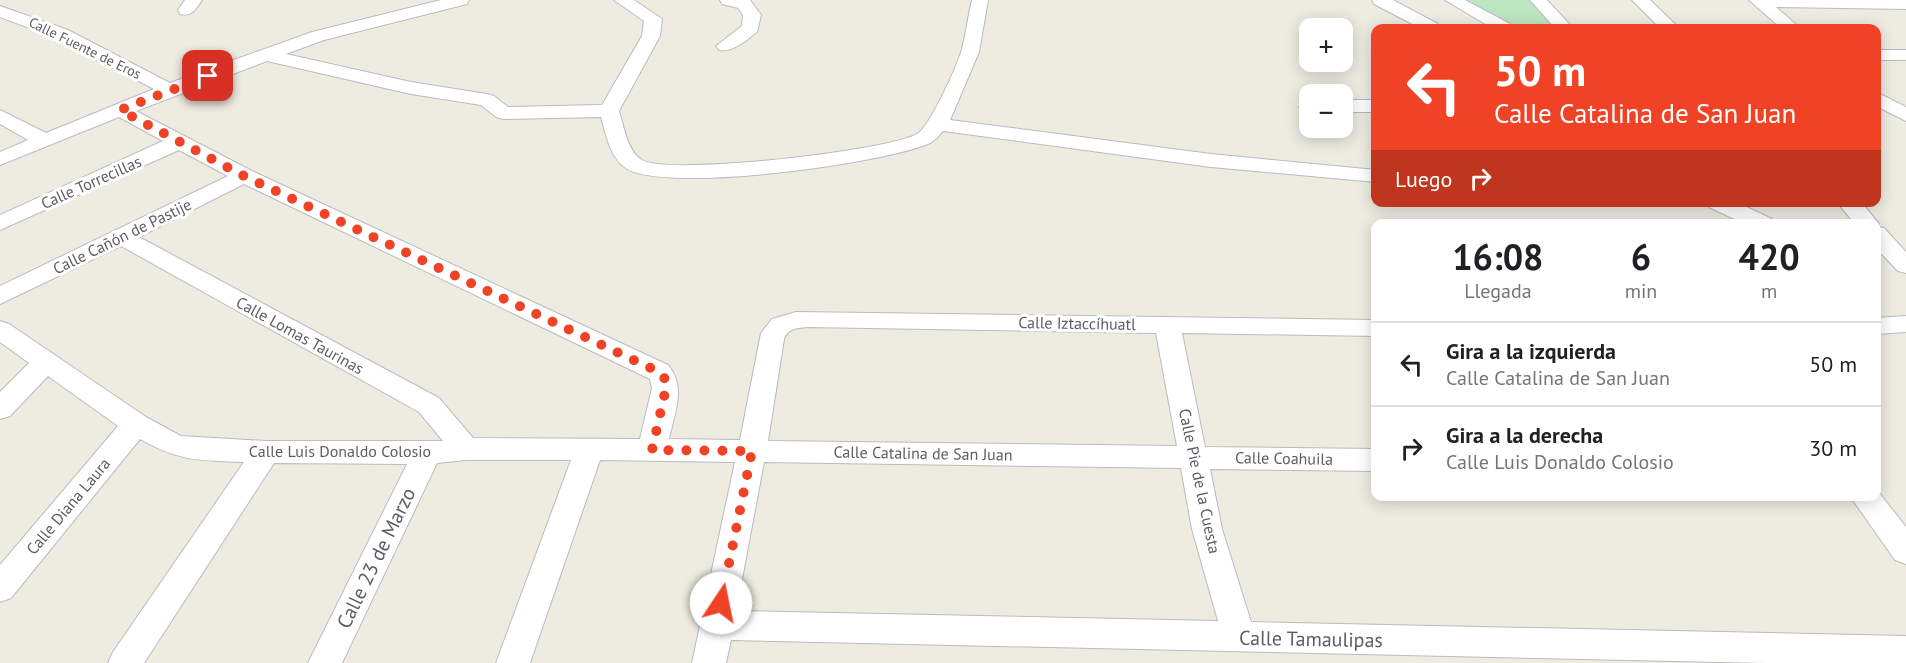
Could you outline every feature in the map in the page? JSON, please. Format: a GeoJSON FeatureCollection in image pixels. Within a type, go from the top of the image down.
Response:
{"type":"FeatureCollection","features":[{"type":"Feature","properties":{"kind":"street"},"geometry":{"type":"LineString","coordinates":[[0,159],[168,90],[267,55],[357,25],[461,0]]}},
{"type":"Feature","properties":{"kind":"street"},"geometry":{"type":"LineString","coordinates":[[622,0],[653,19],[653,27],[651,36],[609,111],[622,152],[634,164],[654,171],[744,170],[809,163],[885,150],[925,138],[938,124],[970,52],[980,0]]}},
{"type":"Feature","properties":{"kind":"street"},"geometry":{"type":"LineString","coordinates":[[725,46],[751,28],[752,15],[744,4],[728,0]]}},
{"type":"Feature","properties":{"kind":"street"},"geometry":{"type":"LineString","coordinates":[[1380,0],[1425,24]]}},
{"type":"Feature","properties":{"kind":"street"},"geometry":{"type":"LineString","coordinates":[[1453,0],[1497,24]]}},
{"type":"Feature","properties":{"kind":"street"},"geometry":{"type":"LineString","coordinates":[[1538,0],[1560,24]]}},
{"type":"Feature","properties":{"kind":"street"},"geometry":{"type":"LineString","coordinates":[[1640,0],[1666,24]]}},
{"type":"Feature","properties":{"kind":"street"},"geometry":{"type":"LineString","coordinates":[[1759,1],[1906,4]]}},
{"type":"Feature","properties":{"kind":"street"},"geometry":{"type":"LineString","coordinates":[[1759,1],[1786,24]]}},
{"type":"Feature","properties":{"kind":"street","name":"Calle Fuente de Eros"},"geometry":{"type":"LineString","coordinates":[[0,11],[62,34],[168,90]]}},
{"type":"Feature","properties":{"kind":"street"},"geometry":{"type":"LineString","coordinates":[[267,55],[411,88],[487,100],[503,113],[609,111]]}},
{"type":"Feature","properties":{"kind":"street"},"geometry":{"type":"LineString","coordinates":[[1881,55],[1906,55]]}},
{"type":"Feature","properties":{"kind":"street"},"geometry":{"type":"LineString","coordinates":[[1881,101],[1906,115]]}},
{"type":"Feature","properties":{"kind":"street"},"geometry":{"type":"LineString","coordinates":[[1353,106],[1371,106]]}},
{"type":"Feature","properties":{"kind":"street"},"geometry":{"type":"LineString","coordinates":[[120,110],[244,176],[659,372],[665,379],[666,388],[652,450]]}},
{"type":"Feature","properties":{"kind":"street"},"geometry":{"type":"LineString","coordinates":[[0,116],[45,141]]}},
{"type":"Feature","properties":{"kind":"street"},"geometry":{"type":"LineString","coordinates":[[938,124],[1060,139],[1226,164],[1293,172],[1371,176]]}},
{"type":"Feature","properties":{"kind":"street","name":"Calle Torrecillas"},"geometry":{"type":"LineString","coordinates":[[0,223],[181,141]]}},
{"type":"Feature","properties":{"kind":"street","name":"Calle Cañón de Pastije"},"geometry":{"type":"LineString","coordinates":[[0,296],[244,176]]}},
{"type":"Feature","properties":{"kind":"street"},"geometry":{"type":"LineString","coordinates":[[1728,207],[1753,219]]}},
{"type":"Feature","properties":{"kind":"street"},"geometry":{"type":"LineString","coordinates":[[1853,207],[1863,219]]}},
{"type":"Feature","properties":{"kind":"street","name":"Calle Lomas Taurinas"},"geometry":{"type":"LineString","coordinates":[[120,236],[429,405],[466,449]]}},
{"type":"Feature","properties":{"kind":"street"},"geometry":{"type":"LineString","coordinates":[[1885,245],[1906,266]]}},
{"type":"Feature","properties":{"kind":"street","name":"Calle Iztaccíhuatl"},"geometry":{"type":"LineString","coordinates":[[752,451],[771,339],[780,325],[792,320],[1371,328]]}},
{"type":"Feature","properties":{"kind":"street","name":"Calle Pie de la Cuesta"},"geometry":{"type":"LineString","coordinates":[[1167,324],[1207,529],[1239,637]]}},
{"type":"Feature","properties":{"kind":"street"},"geometry":{"type":"LineString","coordinates":[[1881,326],[1906,324]]}},
{"type":"Feature","properties":{"kind":"street","name":"Calle Luis Donaldo Colosio"},"geometry":{"type":"LineString","coordinates":[[0,330],[136,424],[173,445],[190,449],[427,453],[466,449],[652,450]]}},
{"type":"Feature","properties":{"kind":"street"},"geometry":{"type":"LineString","coordinates":[[0,409],[45,363]]}},
{"type":"Feature","properties":{"kind":"street","name":"Calle Diana Laura"},"geometry":{"type":"LineString","coordinates":[[0,588],[136,424]]}},
{"type":"Feature","properties":{"kind":"street"},"geometry":{"type":"LineString","coordinates":[[513,663],[589,450]]}},
{"type":"Feature","properties":{"kind":"street","name":"Calle Catalina de San Juan"},"geometry":{"type":"LineString","coordinates":[[652,450],[1193,457]]}},
{"type":"Feature","properties":{"kind":"street"},"geometry":{"type":"LineString","coordinates":[[709,663],[752,451]]}},
{"type":"Feature","properties":{"kind":"street"},"geometry":{"type":"LineString","coordinates":[[125,663],[266,452]]}},
{"type":"Feature","properties":{"kind":"street","name":"Calle 23 de Marzo"},"geometry":{"type":"LineString","coordinates":[[325,663],[427,453]]}},
{"type":"Feature","properties":{"kind":"street","name":"Calle Coahuila"},"geometry":{"type":"LineString","coordinates":[[1193,457],[1371,460]]}},
{"type":"Feature","properties":{"kind":"street"},"geometry":{"type":"LineString","coordinates":[[1868,501],[1906,550]]}},
{"type":"Feature","properties":{"kind":"street","name":"Calle Tamaulipas"},"geometry":{"type":"LineString","coordinates":[[717,625],[1906,651]]}},
{"type":"Feature","properties":{"kind":"green space"},"geometry":{"type":"Polygon","coordinates":[[[1467,0],[1531,0],[1552,24],[1510,24],[1467,0]]]}},
{"type":"Feature","properties":{"kind":"route"},"geometry":{"type":"LineString","coordinates":[[208,76],[120,110],[244,176],[659,372],[665,379],[666,388],[652,450],[752,451],[721,603]]}}]}
